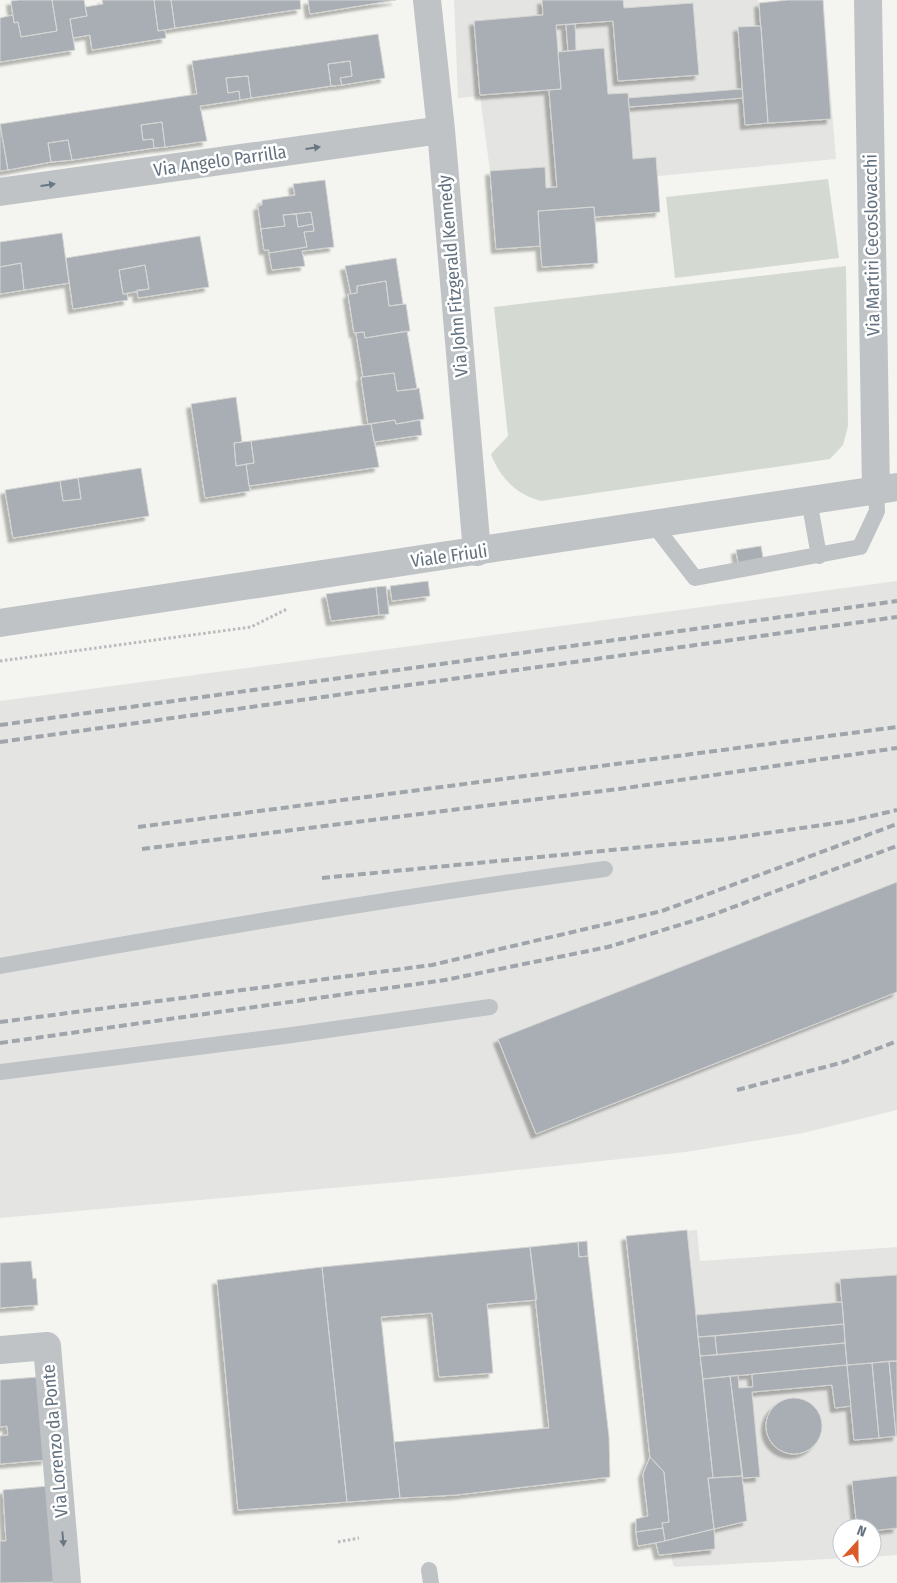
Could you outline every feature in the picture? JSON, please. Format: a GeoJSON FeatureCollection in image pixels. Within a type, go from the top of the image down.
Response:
{"type":"FeatureCollection","features":[{"type":"Feature","properties":{"kind":"street","name":"Via John Fitzgerald Kennedy"},"geometry":{"type":"LineString","coordinates":[[427,0],[441,130],[477,552]]}},
{"type":"Feature","properties":{"kind":"street","name":"Via Martiri Cecoslovacchi"},"geometry":{"type":"LineString","coordinates":[[868,0],[886,489]]}},
{"type":"Feature","properties":{"kind":"street","name":"Via Angelo Parrilla"},"geometry":{"type":"LineString","coordinates":[[0,192],[441,130]]}},
{"type":"Feature","properties":{"kind":"street","name":"Viale Friuli"},"geometry":{"type":"LineString","coordinates":[[0,623],[886,489]]}},
{"type":"Feature","properties":{"kind":"street","name":"Via Lorenzo da Ponte"},"geometry":{"type":"LineString","coordinates":[[0,1350],[47,1346],[67,1583]]}},
{"type":"Feature","properties":{"kind":"lane"},"geometry":{"type":"LineString","coordinates":[[654,525],[695,578],[860,547],[886,489]]}},
{"type":"Feature","properties":{"kind":"lane"},"geometry":{"type":"LineString","coordinates":[[809,500],[819,556]]}},
{"type":"Feature","properties":{"kind":"lane"},"geometry":{"type":"LineString","coordinates":[[0,966],[417,894],[605,868]]}},
{"type":"Feature","properties":{"kind":"lane"},"geometry":{"type":"LineString","coordinates":[[0,1072],[292,1035],[490,1007]]}},
{"type":"Feature","properties":{"kind":"path"},"geometry":{"type":"LineString","coordinates":[[0,661],[251,627],[295,604]]}},
{"type":"Feature","properties":{"kind":"path"},"geometry":{"type":"LineString","coordinates":[[338,1542],[359,1538]]}},
{"type":"Feature","properties":{"kind":"shaded area"},"geometry":{"type":"Polygon","coordinates":[[[454,0],[758,0],[759,3],[823,0],[836,159],[658,176],[660,212],[595,217],[598,263],[542,267],[540,246],[496,249],[490,171],[480,96],[458,98],[454,0]]]}},
{"type":"Feature","properties":{"kind":"shaded area"},"geometry":{"type":"Polygon","coordinates":[[[828,179],[839,258],[675,278],[666,197],[828,179]]]}},
{"type":"Feature","properties":{"kind":"shaded area"},"geometry":{"type":"Polygon","coordinates":[[[846,266],[848,426],[843,445],[830,459],[541,501],[524,494],[510,484],[499,470],[491,454],[508,436],[494,307],[846,266]]]}},
{"type":"Feature","properties":{"kind":"shaded area"},"geometry":{"type":"Polygon","coordinates":[[[897,581],[897,1110],[803,1133],[686,1152],[444,1178],[0,1218],[0,701],[897,581]]]}},
{"type":"Feature","properties":{"kind":"shaded area"},"geometry":{"type":"Polygon","coordinates":[[[697,1230],[700,1261],[897,1247],[897,1555],[882,1556],[882,1518],[832,1518],[832,1559],[676,1567],[673,1565],[671,1554],[659,1555],[656,1543],[665,1541],[650,1457],[626,1236],[697,1230]]]}},
{"type":"Feature","properties":{"kind":"building"},"geometry":{"type":"Polygon","coordinates":[[[52,0],[57,31],[21,37],[18,22],[14,23],[11,1],[52,0]]]}},
{"type":"Feature","properties":{"kind":"building"},"geometry":{"type":"Polygon","coordinates":[[[52,0],[84,0],[87,16],[70,19],[75,50],[0,62],[0,18],[13,15],[14,23],[18,22],[21,37],[57,31],[52,0]]]}},
{"type":"Feature","properties":{"kind":"building"},"geometry":{"type":"Polygon","coordinates":[[[102,0],[154,0],[158,31],[165,30],[166,38],[92,50],[90,35],[73,38],[70,19],[87,16],[85,7],[103,4],[102,0]]]}},
{"type":"Feature","properties":{"kind":"building"},"geometry":{"type":"Polygon","coordinates":[[[154,0],[171,0],[175,28],[158,31],[154,0]]]}},
{"type":"Feature","properties":{"kind":"building"},"geometry":{"type":"Polygon","coordinates":[[[171,0],[300,0],[301,9],[175,28],[171,0]]]}},
{"type":"Feature","properties":{"kind":"building"},"geometry":{"type":"Polygon","coordinates":[[[308,0],[396,0],[310,14],[308,0]]]}},
{"type":"Feature","properties":{"kind":"building"},"geometry":{"type":"Polygon","coordinates":[[[542,0],[623,0],[624,8],[693,3],[699,75],[618,81],[613,21],[556,25],[561,89],[480,95],[474,21],[543,15],[542,0]]]}},
{"type":"Feature","properties":{"kind":"building"},"geometry":{"type":"Polygon","coordinates":[[[788,0],[823,0],[831,119],[768,123],[759,3],[788,0]]]}},
{"type":"Feature","properties":{"kind":"building"},"geometry":{"type":"Polygon","coordinates":[[[575,24],[576,50],[568,51],[566,25],[575,24]]]}},
{"type":"Feature","properties":{"kind":"building"},"geometry":{"type":"Polygon","coordinates":[[[761,26],[768,123],[745,125],[738,27],[761,26]]]}},
{"type":"Feature","properties":{"kind":"building"},"geometry":{"type":"Polygon","coordinates":[[[378,34],[385,78],[342,85],[340,78],[352,76],[350,61],[328,64],[331,86],[251,98],[248,76],[226,78],[228,93],[239,91],[240,100],[200,106],[207,141],[165,147],[162,122],[141,125],[143,140],[153,139],[154,148],[72,160],[68,140],[48,143],[51,162],[8,170],[0,124],[197,94],[192,61],[378,34]]]}},
{"type":"Feature","properties":{"kind":"building"},"geometry":{"type":"Polygon","coordinates":[[[604,48],[608,94],[628,93],[633,159],[656,157],[660,212],[595,217],[594,207],[538,211],[540,246],[496,249],[490,171],[545,167],[546,188],[557,187],[549,90],[561,89],[558,52],[604,48]]]}},
{"type":"Feature","properties":{"kind":"building"},"geometry":{"type":"Polygon","coordinates":[[[350,61],[352,76],[340,78],[342,85],[331,86],[328,64],[350,61]]]}},
{"type":"Feature","properties":{"kind":"building"},"geometry":{"type":"Polygon","coordinates":[[[248,76],[251,98],[240,100],[239,91],[228,93],[226,78],[248,76]]]}},
{"type":"Feature","properties":{"kind":"building"},"geometry":{"type":"Polygon","coordinates":[[[742,89],[743,98],[629,107],[628,98],[742,89]]]}},
{"type":"Feature","properties":{"kind":"building"},"geometry":{"type":"Polygon","coordinates":[[[162,122],[165,147],[154,148],[153,139],[143,140],[141,125],[162,122]]]}},
{"type":"Feature","properties":{"kind":"building"},"geometry":{"type":"Polygon","coordinates":[[[0,124],[8,170],[0,171],[0,124]]]}},
{"type":"Feature","properties":{"kind":"building"},"geometry":{"type":"Polygon","coordinates":[[[68,140],[72,160],[51,162],[48,143],[68,140]]]}},
{"type":"Feature","properties":{"kind":"building"},"geometry":{"type":"Polygon","coordinates":[[[325,180],[334,247],[302,251],[305,266],[272,270],[269,253],[307,247],[304,232],[314,231],[311,212],[283,215],[285,226],[261,229],[258,206],[262,205],[262,200],[295,195],[293,184],[325,180]]]}},
{"type":"Feature","properties":{"kind":"building"},"geometry":{"type":"Polygon","coordinates":[[[594,207],[598,263],[542,267],[538,211],[594,207]]]}},
{"type":"Feature","properties":{"kind":"building"},"geometry":{"type":"Polygon","coordinates":[[[311,212],[313,224],[298,227],[296,214],[311,212]]]}},
{"type":"Feature","properties":{"kind":"building"},"geometry":{"type":"Polygon","coordinates":[[[296,214],[298,227],[313,224],[314,231],[304,232],[307,247],[269,253],[269,250],[264,250],[261,229],[285,226],[283,215],[296,214]]]}},
{"type":"Feature","properties":{"kind":"building"},"geometry":{"type":"Polygon","coordinates":[[[62,233],[69,283],[24,290],[21,263],[0,267],[0,242],[62,233]]]}},
{"type":"Feature","properties":{"kind":"building"},"geometry":{"type":"Polygon","coordinates":[[[200,236],[209,287],[138,298],[137,290],[149,289],[145,265],[119,270],[123,294],[127,294],[128,300],[73,309],[66,258],[200,236]]]}},
{"type":"Feature","properties":{"kind":"building"},"geometry":{"type":"Polygon","coordinates":[[[396,258],[403,304],[389,306],[386,281],[357,286],[357,293],[351,294],[345,266],[396,258]]]}},
{"type":"Feature","properties":{"kind":"building"},"geometry":{"type":"Polygon","coordinates":[[[21,263],[24,290],[0,294],[0,267],[21,263]]]}},
{"type":"Feature","properties":{"kind":"building"},"geometry":{"type":"Polygon","coordinates":[[[145,265],[149,289],[123,294],[119,270],[145,265]]]}},
{"type":"Feature","properties":{"kind":"building"},"geometry":{"type":"Polygon","coordinates":[[[386,281],[389,306],[406,304],[410,331],[365,338],[364,332],[354,333],[348,294],[357,293],[357,286],[386,281]]]}},
{"type":"Feature","properties":{"kind":"building"},"geometry":{"type":"Polygon","coordinates":[[[407,331],[417,389],[397,391],[394,373],[363,377],[356,333],[364,332],[365,338],[407,331]]]}},
{"type":"Feature","properties":{"kind":"building"},"geometry":{"type":"Polygon","coordinates":[[[394,373],[397,391],[419,388],[424,419],[396,424],[395,420],[368,424],[361,377],[394,373]]]}},
{"type":"Feature","properties":{"kind":"building"},"geometry":{"type":"Polygon","coordinates":[[[236,397],[242,442],[234,443],[236,466],[246,464],[250,491],[205,498],[191,404],[236,397]]]}},
{"type":"Feature","properties":{"kind":"building"},"geometry":{"type":"Polygon","coordinates":[[[395,420],[396,424],[420,420],[422,435],[374,442],[371,424],[395,420]]]}},
{"type":"Feature","properties":{"kind":"building"},"geometry":{"type":"Polygon","coordinates":[[[371,424],[379,467],[249,486],[246,464],[254,463],[251,441],[371,424]]]}},
{"type":"Feature","properties":{"kind":"building"},"geometry":{"type":"Polygon","coordinates":[[[251,441],[254,463],[236,466],[234,443],[251,441]]]}},
{"type":"Feature","properties":{"kind":"building"},"geometry":{"type":"Polygon","coordinates":[[[141,468],[149,516],[13,538],[5,490],[60,481],[63,501],[81,499],[78,478],[141,468]]]}},
{"type":"Feature","properties":{"kind":"building"},"geometry":{"type":"Polygon","coordinates":[[[78,478],[81,499],[63,501],[60,481],[78,478]]]}},
{"type":"Feature","properties":{"kind":"building"},"geometry":{"type":"Polygon","coordinates":[[[761,546],[764,563],[739,568],[736,550],[761,546]]]}},
{"type":"Feature","properties":{"kind":"building"},"geometry":{"type":"Polygon","coordinates":[[[428,581],[430,596],[392,601],[390,586],[428,581]]]}},
{"type":"Feature","properties":{"kind":"building"},"geometry":{"type":"Polygon","coordinates":[[[386,586],[389,614],[379,615],[376,587],[386,586]]]}},
{"type":"Feature","properties":{"kind":"building"},"geometry":{"type":"Polygon","coordinates":[[[376,587],[379,615],[331,621],[326,594],[376,587]]]}},
{"type":"Feature","properties":{"kind":"building"},"geometry":{"type":"Polygon","coordinates":[[[897,882],[897,992],[536,1134],[498,1039],[897,882]]]}},
{"type":"Feature","properties":{"kind":"building"},"geometry":{"type":"Polygon","coordinates":[[[687,1230],[713,1478],[708,1478],[714,1529],[665,1541],[662,1523],[669,1522],[664,1472],[650,1457],[626,1236],[687,1230]]]}},
{"type":"Feature","properties":{"kind":"building"},"geometry":{"type":"Polygon","coordinates":[[[587,1241],[588,1256],[579,1257],[578,1242],[587,1241]]]}},
{"type":"Feature","properties":{"kind":"building"},"geometry":{"type":"Polygon","coordinates":[[[578,1242],[579,1257],[588,1256],[609,1437],[610,1477],[456,1495],[400,1498],[394,1442],[549,1428],[530,1247],[578,1242]]]}},
{"type":"Feature","properties":{"kind":"building"},"geometry":{"type":"Polygon","coordinates":[[[530,1247],[537,1300],[487,1304],[493,1373],[439,1377],[432,1313],[381,1317],[400,1498],[347,1502],[322,1267],[530,1247]]]}},
{"type":"Feature","properties":{"kind":"building"},"geometry":{"type":"Polygon","coordinates":[[[31,1261],[33,1279],[36,1278],[38,1305],[0,1308],[0,1263],[31,1261]]]}},
{"type":"Feature","properties":{"kind":"building"},"geometry":{"type":"Polygon","coordinates":[[[322,1267],[347,1502],[238,1510],[217,1280],[322,1267]]]}},
{"type":"Feature","properties":{"kind":"building"},"geometry":{"type":"Polygon","coordinates":[[[897,1275],[897,1361],[847,1365],[840,1279],[897,1275]]]}},
{"type":"Feature","properties":{"kind":"building"},"geometry":{"type":"Polygon","coordinates":[[[842,1302],[844,1324],[698,1337],[696,1315],[842,1302]]]}},
{"type":"Feature","properties":{"kind":"building"},"geometry":{"type":"Polygon","coordinates":[[[844,1324],[845,1343],[717,1355],[715,1336],[844,1324]]]}},
{"type":"Feature","properties":{"kind":"building"},"geometry":{"type":"Polygon","coordinates":[[[715,1336],[717,1355],[700,1356],[698,1337],[715,1336]]]}},
{"type":"Feature","properties":{"kind":"building"},"geometry":{"type":"Polygon","coordinates":[[[845,1343],[847,1365],[703,1379],[700,1356],[845,1343]]]}},
{"type":"Feature","properties":{"kind":"building"},"geometry":{"type":"Polygon","coordinates":[[[889,1361],[897,1361],[897,1436],[896,1436],[889,1361]]]}},
{"type":"Feature","properties":{"kind":"building"},"geometry":{"type":"Polygon","coordinates":[[[889,1361],[896,1436],[879,1438],[872,1363],[889,1361]]]}},
{"type":"Feature","properties":{"kind":"building"},"geometry":{"type":"Polygon","coordinates":[[[872,1363],[879,1438],[854,1440],[847,1365],[872,1363]]]}},
{"type":"Feature","properties":{"kind":"building"},"geometry":{"type":"Polygon","coordinates":[[[847,1365],[851,1406],[835,1408],[832,1385],[752,1392],[760,1477],[743,1478],[730,1376],[738,1375],[739,1388],[753,1387],[752,1374],[847,1365]]]}},
{"type":"Feature","properties":{"kind":"building"},"geometry":{"type":"Polygon","coordinates":[[[730,1376],[742,1476],[713,1478],[703,1379],[730,1376]]]}},
{"type":"Feature","properties":{"kind":"building"},"geometry":{"type":"Polygon","coordinates":[[[38,1377],[46,1460],[0,1464],[0,1436],[8,1435],[7,1426],[0,1427],[0,1380],[38,1377]]]}},
{"type":"Feature","properties":{"kind":"building"},"geometry":{"type":"Polygon","coordinates":[[[794,1398],[805,1400],[814,1406],[820,1415],[822,1426],[820,1437],[814,1446],[805,1452],[794,1454],[783,1452],[774,1446],[768,1437],[766,1426],[768,1415],[774,1406],[783,1400],[794,1398]]]}},
{"type":"Feature","properties":{"kind":"building"},"geometry":{"type":"Polygon","coordinates":[[[650,1457],[664,1472],[669,1522],[662,1523],[663,1528],[636,1532],[636,1519],[648,1516],[643,1474],[650,1457]]]}},
{"type":"Feature","properties":{"kind":"building"},"geometry":{"type":"Polygon","coordinates":[[[742,1476],[747,1521],[714,1529],[708,1478],[742,1476]]]}},
{"type":"Feature","properties":{"kind":"building"},"geometry":{"type":"Polygon","coordinates":[[[897,1476],[897,1528],[882,1530],[882,1518],[856,1518],[852,1481],[897,1476]]]}},
{"type":"Feature","properties":{"kind":"building"},"geometry":{"type":"Polygon","coordinates":[[[49,1486],[57,1582],[0,1583],[0,1541],[6,1541],[3,1490],[49,1486]]]}},
{"type":"Feature","properties":{"kind":"building"},"geometry":{"type":"Polygon","coordinates":[[[663,1528],[665,1541],[638,1546],[636,1532],[663,1528]]]}},
{"type":"Feature","properties":{"kind":"building"},"geometry":{"type":"Polygon","coordinates":[[[714,1529],[715,1549],[659,1555],[656,1543],[714,1529]]]}},
{"type":"Feature","properties":{"kind":"railway"},"geometry":{"type":"LineString","coordinates":[[0,725],[897,601]]}},
{"type":"Feature","properties":{"kind":"railway"},"geometry":{"type":"LineString","coordinates":[[0,742],[897,617]]}},
{"type":"Feature","properties":{"kind":"railway"},"geometry":{"type":"LineString","coordinates":[[138,827],[897,727]]}},
{"type":"Feature","properties":{"kind":"railway"},"geometry":{"type":"LineString","coordinates":[[142,849],[619,789],[897,748]]}},
{"type":"Feature","properties":{"kind":"railway"},"geometry":{"type":"LineString","coordinates":[[322,878],[726,839],[850,821],[897,810]]}},
{"type":"Feature","properties":{"kind":"railway"},"geometry":{"type":"LineString","coordinates":[[0,1022],[432,965],[662,911],[897,824]]}},
{"type":"Feature","properties":{"kind":"railway"},"geometry":{"type":"LineString","coordinates":[[0,1043],[445,980],[608,947],[712,915],[897,846]]}},
{"type":"Feature","properties":{"kind":"railway"},"geometry":{"type":"LineString","coordinates":[[737,1090],[844,1062],[897,1041]]}}]}
